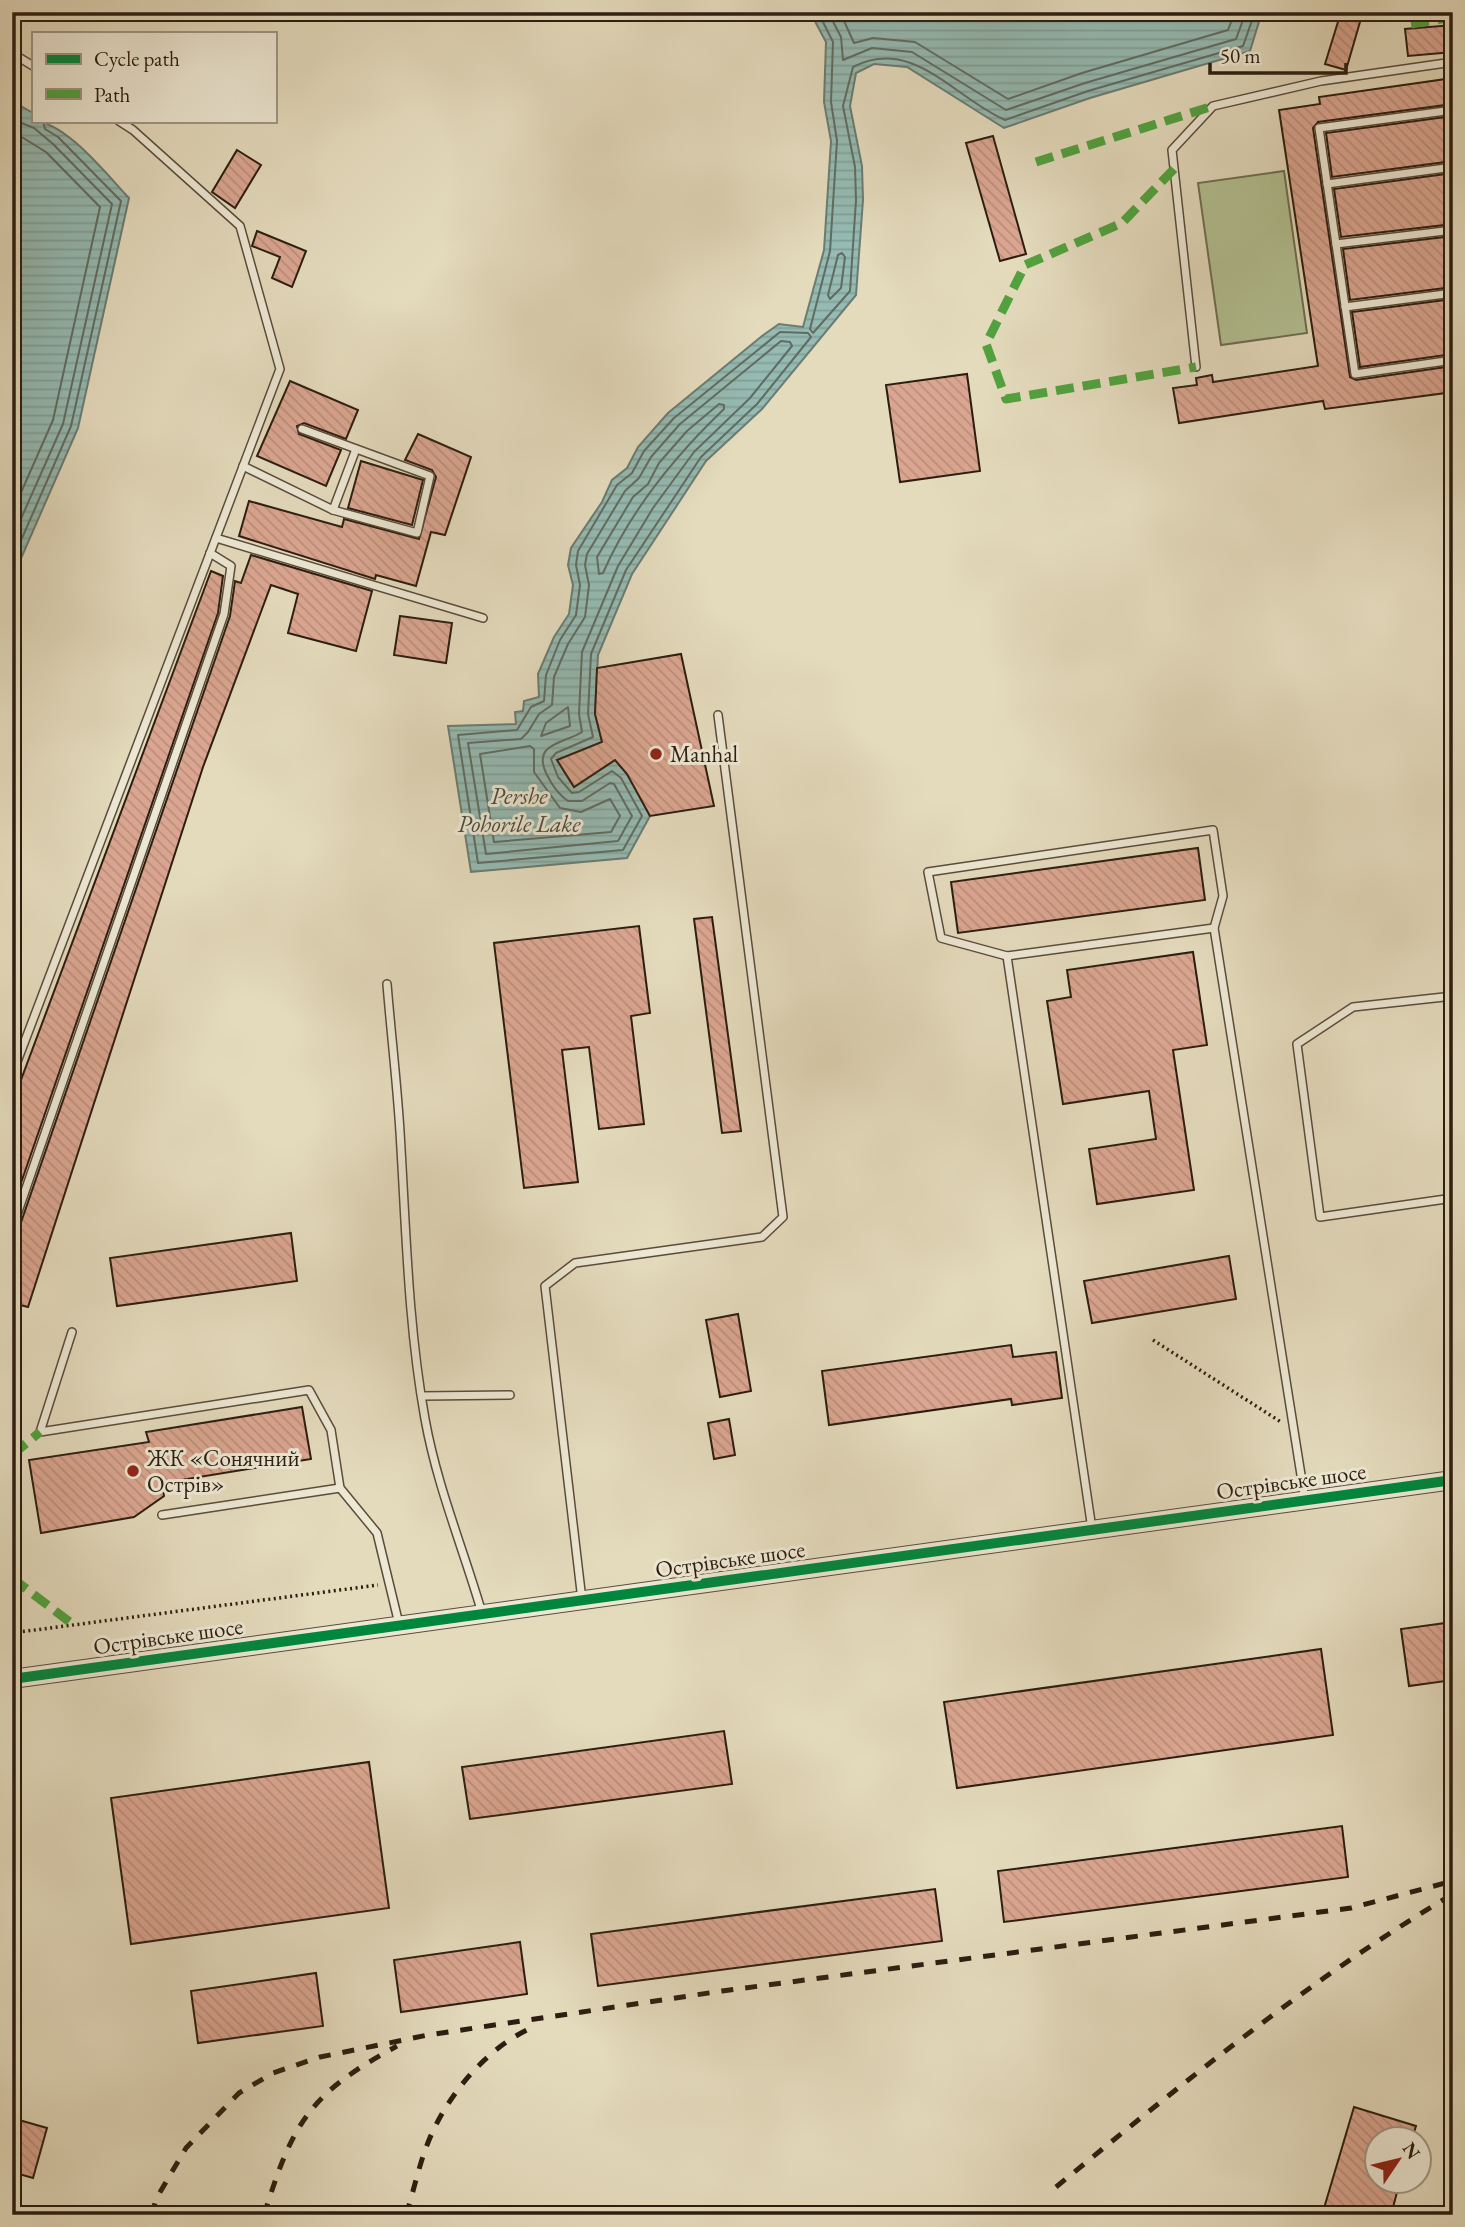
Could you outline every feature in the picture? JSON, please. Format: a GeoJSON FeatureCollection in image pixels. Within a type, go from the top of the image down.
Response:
{"type":"FeatureCollection","features":[{"type":"Feature","properties":{"kind":"street","name":"Острівське шосе"},"geometry":{"type":"LineString","coordinates":[[12,1679],[1453,1480]]}},
{"type":"Feature","properties":{"kind":"lane"},"geometry":{"type":"LineString","coordinates":[[12,53],[32,65]]}},
{"type":"Feature","properties":{"kind":"lane"},"geometry":{"type":"LineString","coordinates":[[1196,368],[1172,150],[1213,106],[1321,80],[1453,62]]}},
{"type":"Feature","properties":{"kind":"lane"},"geometry":{"type":"LineString","coordinates":[[1453,110],[1319,128],[1355,374],[1453,360]]}},
{"type":"Feature","properties":{"kind":"lane"},"geometry":{"type":"LineString","coordinates":[[12,1075],[280,369],[240,226],[133,130],[121,122]]}},
{"type":"Feature","properties":{"kind":"lane"},"geometry":{"type":"LineString","coordinates":[[1327,184],[1453,167]]}},
{"type":"Feature","properties":{"kind":"lane"},"geometry":{"type":"LineString","coordinates":[[1336,244],[1453,230]]}},
{"type":"Feature","properties":{"kind":"lane"},"geometry":{"type":"LineString","coordinates":[[1345,307],[1453,293]]}},
{"type":"Feature","properties":{"kind":"lane"},"geometry":{"type":"LineString","coordinates":[[243,466],[332,510],[417,533],[430,477],[302,429]]}},
{"type":"Feature","properties":{"kind":"lane"},"geometry":{"type":"LineString","coordinates":[[332,510],[356,449]]}},
{"type":"Feature","properties":{"kind":"lane"},"geometry":{"type":"LineString","coordinates":[[216,538],[483,618]]}},
{"type":"Feature","properties":{"kind":"lane"},"geometry":{"type":"LineString","coordinates":[[12,1229],[224,614],[230,566],[210,553]]}},
{"type":"Feature","properties":{"kind":"lane"},"geometry":{"type":"LineString","coordinates":[[583,1600],[545,1286],[575,1263],[762,1237],[783,1217],[718,715]]}},
{"type":"Feature","properties":{"kind":"lane"},"geometry":{"type":"LineString","coordinates":[[1214,928],[1007,956],[942,938],[928,872],[1213,830],[1223,896],[1214,928],[1306,1500]]}},
{"type":"Feature","properties":{"kind":"lane"},"geometry":{"type":"LineString","coordinates":[[1007,956],[1092,1530]]}},
{"type":"Feature","properties":{"kind":"lane"},"geometry":{"type":"LineString","coordinates":[[387,984],[400,1129],[408,1272],[422,1396],[439,1488],[464,1552],[482,1614]]}},
{"type":"Feature","properties":{"kind":"lane"},"geometry":{"type":"LineString","coordinates":[[1453,996],[1353,1007],[1297,1044],[1321,1217],[1453,1198]]}},
{"type":"Feature","properties":{"kind":"lane"},"geometry":{"type":"LineString","coordinates":[[72,1332],[40,1432],[309,1390],[331,1430],[340,1488],[377,1533],[400,1626]]}},
{"type":"Feature","properties":{"kind":"lane"},"geometry":{"type":"LineString","coordinates":[[422,1396],[510,1395]]}},
{"type":"Feature","properties":{"kind":"lane"},"geometry":{"type":"LineString","coordinates":[[162,1515],[340,1488]]}},
{"type":"Feature","properties":{"kind":"path"},"geometry":{"type":"LineString","coordinates":[[1153,1340],[1294,1430]]}},
{"type":"Feature","properties":{"kind":"path"},"geometry":{"type":"LineString","coordinates":[[12,1633],[389,1584]]}},
{"type":"Feature","properties":{"kind":"green space"},"geometry":{"type":"Polygon","coordinates":[[[1284,171],[1307,333],[1221,345],[1198,183],[1284,171]]]}},
{"type":"Feature","properties":{"kind":"water","name":"Pershe Pohorile Lake"},"geometry":{"type":"Polygon","coordinates":[[[810,12],[1262,12],[1250,51],[1090,98],[1004,128],[907,67],[874,64],[856,73],[850,106],[862,166],[863,200],[856,295],[762,409],[706,461],[632,574],[598,655],[595,714],[602,742],[557,760],[574,787],[615,760],[627,774],[650,816],[627,858],[471,872],[448,726],[516,724],[515,712],[523,711],[524,701],[539,697],[538,674],[554,637],[569,614],[573,585],[568,565],[571,548],[602,502],[612,480],[627,468],[638,447],[668,413],[762,336],[779,324],[803,327],[824,250],[831,141],[824,102],[826,42],[810,12]]]}},
{"type":"Feature","properties":{"kind":"water"},"geometry":{"type":"Polygon","coordinates":[[[12,101],[32,112],[32,122],[45,123],[72,139],[129,198],[78,428],[12,579],[12,101]]]}},
{"type":"Feature","properties":{"kind":"building"},"geometry":{"type":"Polygon","coordinates":[[[1341,12],[1362,15],[1346,70],[1325,64],[1341,12]]]}},
{"type":"Feature","properties":{"kind":"building"},"geometry":{"type":"Polygon","coordinates":[[[1453,25],[1453,52],[1408,56],[1405,29],[1453,25]]]}},
{"type":"Feature","properties":{"kind":"building"},"geometry":{"type":"Polygon","coordinates":[[[1453,78],[1453,104],[1318,122],[1313,128],[1350,377],[1356,380],[1453,366],[1453,392],[1325,409],[1323,401],[1179,423],[1173,388],[1197,385],[1196,378],[1212,375],[1213,382],[1318,366],[1279,110],[1320,104],[1319,97],[1453,78]]]}},
{"type":"Feature","properties":{"kind":"building"},"geometry":{"type":"Polygon","coordinates":[[[1453,116],[1453,161],[1332,177],[1326,133],[1453,116]]]}},
{"type":"Feature","properties":{"kind":"building"},"geometry":{"type":"Polygon","coordinates":[[[993,136],[1026,254],[1000,261],[966,143],[993,136]]]}},
{"type":"Feature","properties":{"kind":"building"},"geometry":{"type":"Polygon","coordinates":[[[237,150],[261,165],[235,208],[212,192],[237,150]]]}},
{"type":"Feature","properties":{"kind":"building"},"geometry":{"type":"Polygon","coordinates":[[[1453,173],[1453,224],[1341,237],[1334,189],[1453,173]]]}},
{"type":"Feature","properties":{"kind":"building"},"geometry":{"type":"Polygon","coordinates":[[[257,231],[306,251],[292,287],[272,278],[280,257],[252,246],[257,231]]]}},
{"type":"Feature","properties":{"kind":"building"},"geometry":{"type":"Polygon","coordinates":[[[1453,236],[1453,287],[1350,300],[1343,249],[1453,236]]]}},
{"type":"Feature","properties":{"kind":"building"},"geometry":{"type":"Polygon","coordinates":[[[1453,299],[1453,354],[1360,367],[1352,312],[1453,299]]]}},
{"type":"Feature","properties":{"kind":"building"},"geometry":{"type":"Polygon","coordinates":[[[967,374],[980,471],[900,482],[886,385],[967,374]]]}},
{"type":"Feature","properties":{"kind":"building"},"geometry":{"type":"Polygon","coordinates":[[[290,381],[358,410],[346,439],[304,423],[297,426],[299,434],[341,450],[326,486],[257,456],[290,381]]]}},
{"type":"Feature","properties":{"kind":"building"},"geometry":{"type":"Polygon","coordinates":[[[418,434],[471,457],[445,535],[431,532],[416,586],[376,575],[375,579],[239,536],[249,501],[342,527],[344,519],[419,539],[436,477],[432,470],[405,460],[418,434]]]}},
{"type":"Feature","properties":{"kind":"building"},"geometry":{"type":"Polygon","coordinates":[[[361,461],[423,480],[412,525],[348,508],[361,461]]]}},
{"type":"Feature","properties":{"kind":"building"},"geometry":{"type":"Polygon","coordinates":[[[251,555],[372,591],[356,651],[288,633],[298,594],[271,585],[203,767],[28,1307],[12,1303],[12,1262],[17,1246],[12,1245],[12,1235],[18,1231],[230,616],[235,581],[241,583],[251,555]]]}},
{"type":"Feature","properties":{"kind":"building"},"geometry":{"type":"Polygon","coordinates":[[[211,571],[223,576],[218,613],[12,1209],[12,1104],[211,571]]]}},
{"type":"Feature","properties":{"kind":"building"},"geometry":{"type":"Polygon","coordinates":[[[400,616],[452,623],[446,663],[394,655],[400,616]]]}},
{"type":"Feature","properties":{"kind":"building"},"geometry":{"type":"Polygon","coordinates":[[[681,654],[714,806],[650,816],[627,774],[615,760],[574,787],[557,760],[602,742],[595,714],[597,668],[681,654]]]}},
{"type":"Feature","properties":{"kind":"building"},"geometry":{"type":"Polygon","coordinates":[[[1198,848],[1205,900],[958,933],[951,882],[1198,848]]]}},
{"type":"Feature","properties":{"kind":"building"},"geometry":{"type":"Polygon","coordinates":[[[712,917],[741,1131],[722,1133],[694,919],[712,917]]]}},
{"type":"Feature","properties":{"kind":"building"},"geometry":{"type":"Polygon","coordinates":[[[639,926],[650,1013],[631,1016],[644,1124],[599,1129],[589,1047],[562,1050],[578,1182],[524,1188],[494,943],[639,926]]]}},
{"type":"Feature","properties":{"kind":"building"},"geometry":{"type":"Polygon","coordinates":[[[1193,952],[1207,1045],[1173,1050],[1194,1190],[1097,1204],[1089,1149],[1156,1139],[1149,1091],[1063,1104],[1047,1001],[1071,997],[1067,970],[1193,952]]]}},
{"type":"Feature","properties":{"kind":"building"},"geometry":{"type":"Polygon","coordinates":[[[291,1233],[297,1281],[117,1306],[110,1258],[291,1233]]]}},
{"type":"Feature","properties":{"kind":"building"},"geometry":{"type":"Polygon","coordinates":[[[1229,1256],[1236,1299],[1092,1323],[1084,1281],[1229,1256]]]}},
{"type":"Feature","properties":{"kind":"building"},"geometry":{"type":"Polygon","coordinates":[[[738,1314],[751,1391],[720,1397],[706,1320],[738,1314]]]}},
{"type":"Feature","properties":{"kind":"building"},"geometry":{"type":"Polygon","coordinates":[[[1011,1345],[1013,1357],[1056,1352],[1062,1398],[1012,1405],[1011,1399],[829,1425],[822,1371],[1011,1345]]]}},
{"type":"Feature","properties":{"kind":"building","name":"ЖК «Сонячний Острів»"},"geometry":{"type":"Polygon","coordinates":[[[302,1407],[311,1459],[162,1483],[164,1496],[134,1517],[41,1533],[29,1460],[149,1442],[146,1432],[302,1407]]]}},
{"type":"Feature","properties":{"kind":"building"},"geometry":{"type":"Polygon","coordinates":[[[729,1419],[735,1455],[714,1459],[708,1423],[729,1419]]]}},
{"type":"Feature","properties":{"kind":"building"},"geometry":{"type":"Polygon","coordinates":[[[1453,1622],[1453,1680],[1409,1686],[1401,1629],[1453,1622]]]}},
{"type":"Feature","properties":{"kind":"building"},"geometry":{"type":"Polygon","coordinates":[[[1321,1649],[1333,1735],[957,1788],[944,1702],[1321,1649]]]}},
{"type":"Feature","properties":{"kind":"building"},"geometry":{"type":"Polygon","coordinates":[[[724,1731],[732,1784],[470,1819],[462,1767],[724,1731]]]}},
{"type":"Feature","properties":{"kind":"building"},"geometry":{"type":"Polygon","coordinates":[[[369,1762],[389,1908],[131,1944],[111,1798],[369,1762]]]}},
{"type":"Feature","properties":{"kind":"building"},"geometry":{"type":"Polygon","coordinates":[[[1342,1826],[1348,1877],[1004,1922],[998,1871],[1342,1826]]]}},
{"type":"Feature","properties":{"kind":"building"},"geometry":{"type":"Polygon","coordinates":[[[935,1889],[942,1941],[598,1986],[591,1934],[935,1889]]]}},
{"type":"Feature","properties":{"kind":"building"},"geometry":{"type":"Polygon","coordinates":[[[520,1942],[527,1994],[401,2012],[394,1960],[520,1942]]]}},
{"type":"Feature","properties":{"kind":"building"},"geometry":{"type":"Polygon","coordinates":[[[316,1973],[323,2026],[198,2043],[191,1991],[316,1973]]]}},
{"type":"Feature","properties":{"kind":"building"},"geometry":{"type":"Polygon","coordinates":[[[1354,2107],[1416,2126],[1364,2126],[1364,2196],[1396,2196],[1391,2215],[1322,2215],[1354,2107]]]}},
{"type":"Feature","properties":{"kind":"building"},"geometry":{"type":"Polygon","coordinates":[[[12,2118],[47,2128],[33,2178],[12,2172],[12,2118]]]}},
{"type":"Feature","properties":{"kind":"railway"},"geometry":{"type":"LineString","coordinates":[[152,2215],[156,2199],[186,2148],[239,2093],[273,2073],[320,2057],[428,2035],[722,1991],[1351,1908],[1453,1881]]}},
{"type":"Feature","properties":{"kind":"railway"},"geometry":{"type":"LineString","coordinates":[[1056,2187],[1298,1996],[1400,1926],[1453,1894]]}},
{"type":"Feature","properties":{"kind":"railway"},"geometry":{"type":"LineString","coordinates":[[406,2215],[430,2137],[453,2096],[490,2055],[505,2043],[536,2026]]}},
{"type":"Feature","properties":{"kind":"railway"},"geometry":{"type":"LineString","coordinates":[[264,2215],[285,2156],[308,2114],[343,2080],[397,2046]]}},
{"type":"Feature","properties":{"kind":"marked path"},"geometry":{"type":"LineString","coordinates":[[1411,24],[1453,17]]}},
{"type":"Feature","properties":{"kind":"marked path"},"geometry":{"type":"LineString","coordinates":[[1036,162],[1213,106]]}},
{"type":"Feature","properties":{"kind":"marked path"},"geometry":{"type":"LineString","coordinates":[[1174,169],[1122,223],[1025,265],[986,344],[1006,399],[1196,367]]}},
{"type":"Feature","properties":{"kind":"marked path"},"geometry":{"type":"LineString","coordinates":[[12,1455],[40,1432]]}},
{"type":"Feature","properties":{"kind":"marked path"},"geometry":{"type":"LineString","coordinates":[[12,1578],[75,1626]]}},
{"type":"Feature","properties":{"kind":"cycle path"},"geometry":{"type":"LineString","coordinates":[[12,1679],[1453,1480]]}},
{"type":"Feature","properties":{"kind":"place","name":"Manhal"},"geometry":{"type":"Point","coordinates":[656,754]}},
{"type":"Feature","properties":{"kind":"place","name":"ЖК «Сонячний Острів»"},"geometry":{"type":"Point","coordinates":[133,1471]}}]}
